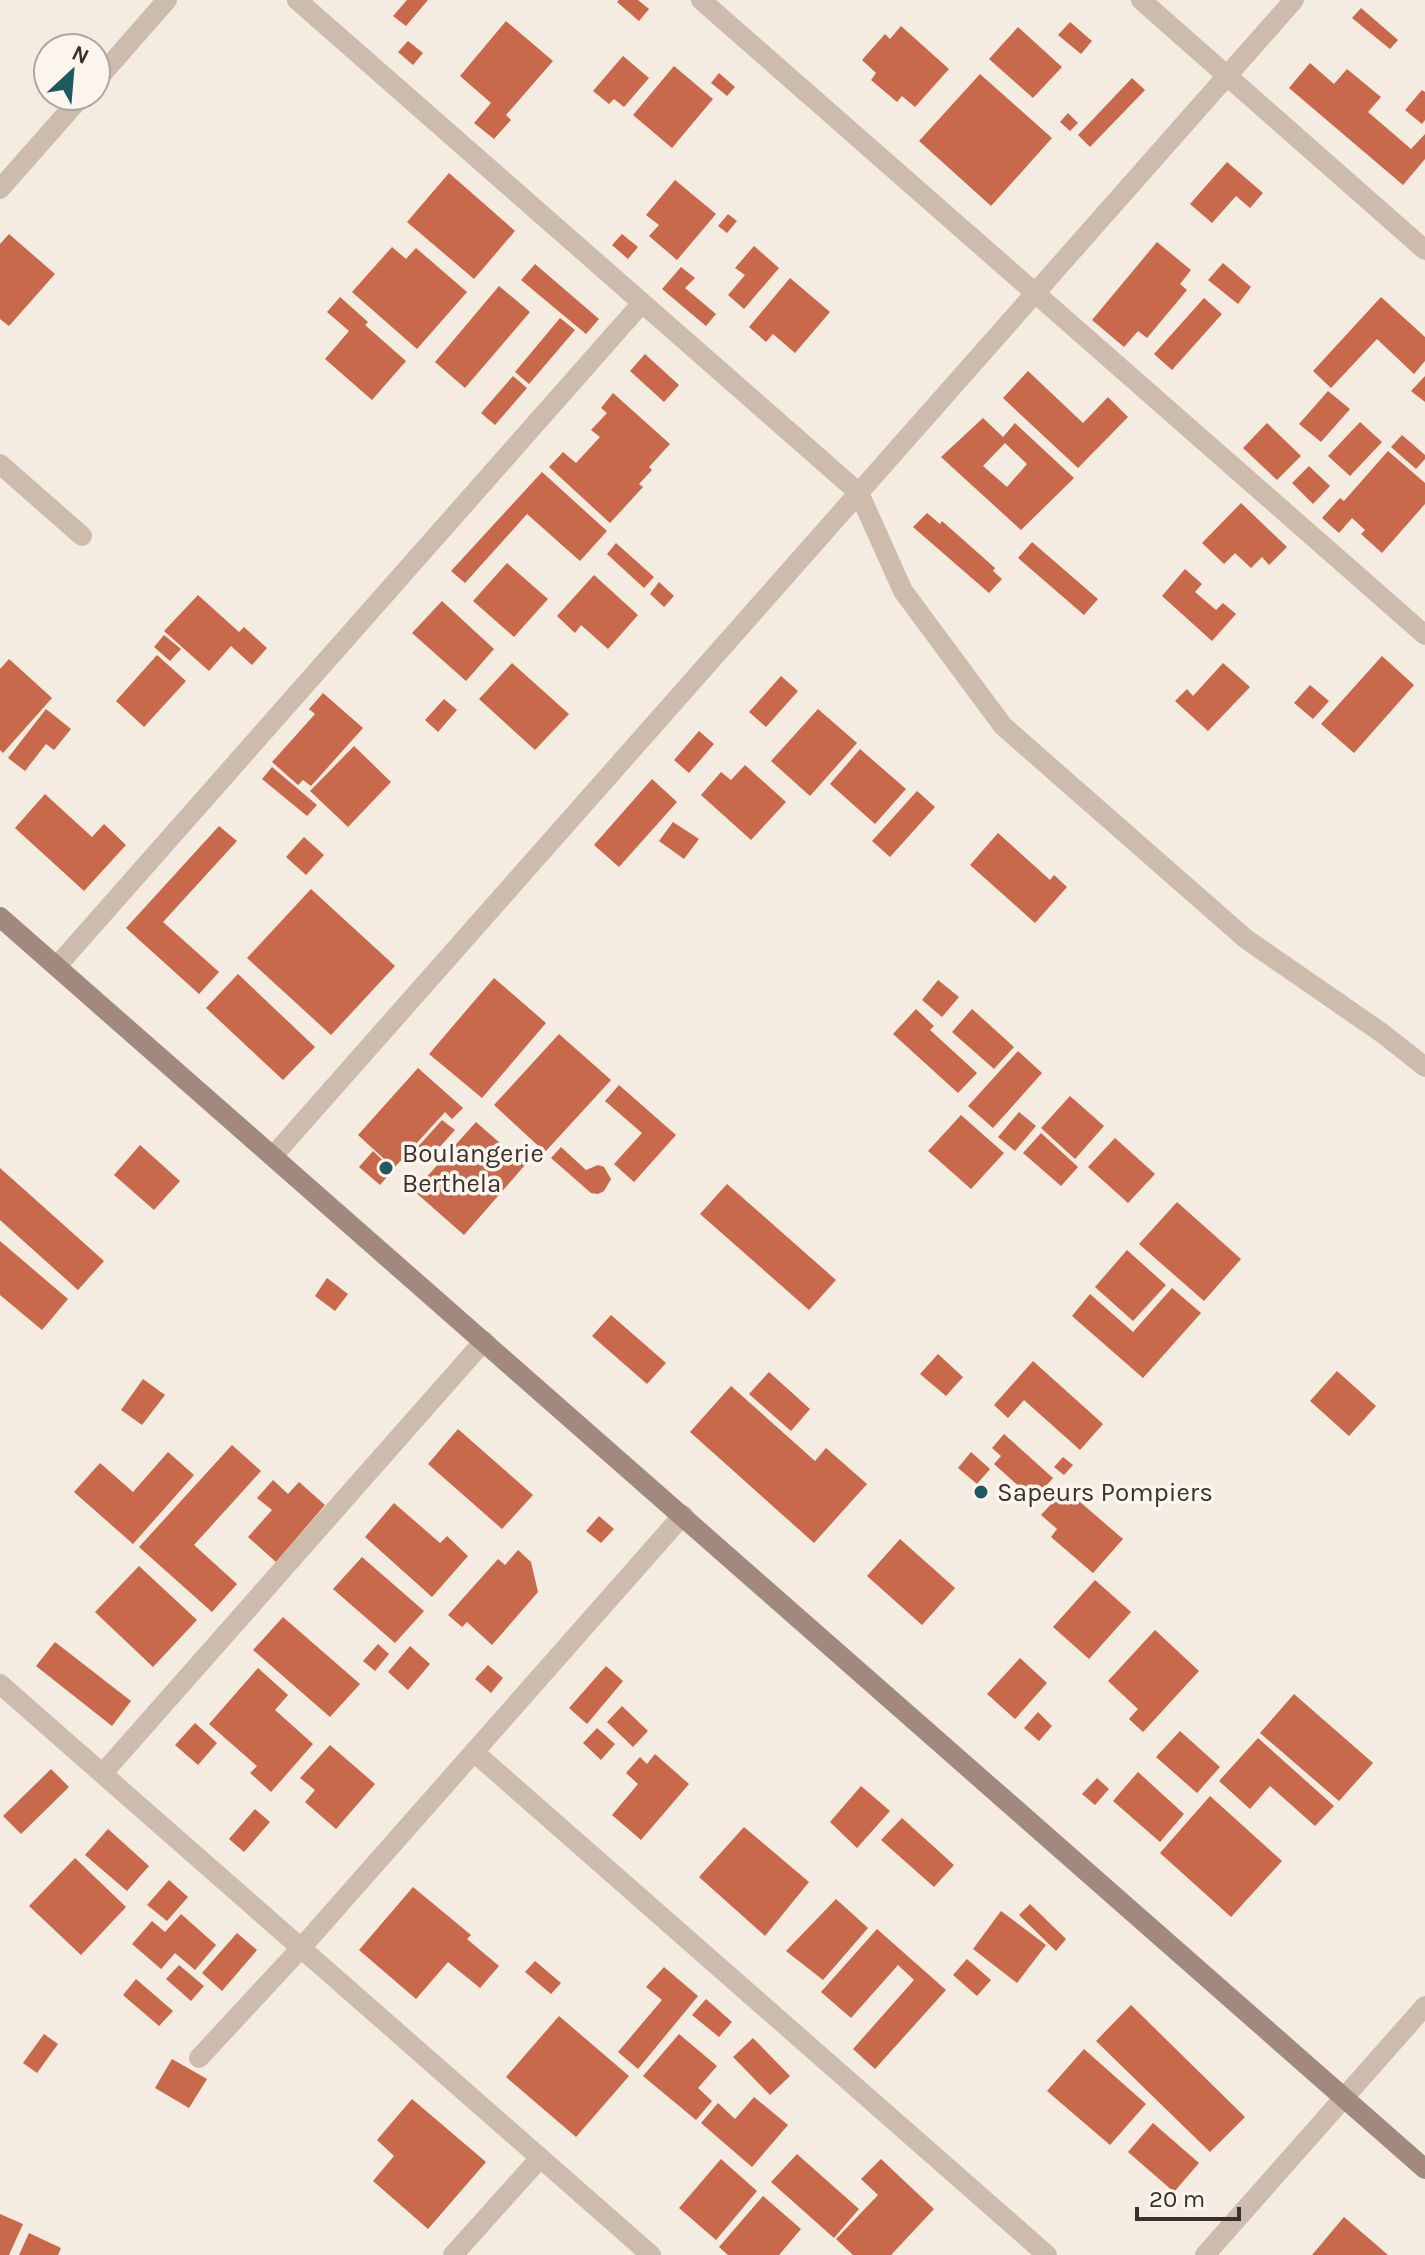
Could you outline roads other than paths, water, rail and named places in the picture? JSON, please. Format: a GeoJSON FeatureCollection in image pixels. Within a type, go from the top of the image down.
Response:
{"type":"FeatureCollection","features":[{"type":"Feature","properties":{"kind":"main road"},"geometry":{"type":"LineString","coordinates":[[0,917],[1425,2169]]}},
{"type":"Feature","properties":{"kind":"street"},"geometry":{"type":"LineString","coordinates":[[112,63],[167,0]]}},
{"type":"Feature","properties":{"kind":"street"},"geometry":{"type":"LineString","coordinates":[[297,0],[859,493],[903,591],[1003,726],[1246,939],[1382,1033],[1425,1067]]}},
{"type":"Feature","properties":{"kind":"street"},"geometry":{"type":"LineString","coordinates":[[701,0],[1425,635]]}},
{"type":"Feature","properties":{"kind":"street"},"geometry":{"type":"LineString","coordinates":[[1141,0],[1425,250]]}},
{"type":"Feature","properties":{"kind":"street"},"geometry":{"type":"LineString","coordinates":[[273,1156],[1294,0]]}},
{"type":"Feature","properties":{"kind":"street"},"geometry":{"type":"LineString","coordinates":[[0,189],[68,112]]}},
{"type":"Feature","properties":{"kind":"street"},"geometry":{"type":"LineString","coordinates":[[57,966],[642,303]]}},
{"type":"Feature","properties":{"kind":"street"},"geometry":{"type":"LineString","coordinates":[[0,464],[82,536]]}},
{"type":"Feature","properties":{"kind":"street"},"geometry":{"type":"LineString","coordinates":[[103,1773],[484,1341]]}},
{"type":"Feature","properties":{"kind":"street"},"geometry":{"type":"LineString","coordinates":[[199,2058],[301,1948],[683,1515]]}},
{"type":"Feature","properties":{"kind":"street"},"geometry":{"type":"LineString","coordinates":[[0,1684],[651,2255]]}},
{"type":"Feature","properties":{"kind":"street"},"geometry":{"type":"LineString","coordinates":[[474,1752],[1047,2255]]}},
{"type":"Feature","properties":{"kind":"street"},"geometry":{"type":"LineString","coordinates":[[1205,2255],[1425,2006]]}},
{"type":"Feature","properties":{"kind":"street"},"geometry":{"type":"LineString","coordinates":[[453,2255],[540,2158]]}},
{"type":"Feature","properties":{"kind":"place","name":"Boulangerie Berthela"},"geometry":{"type":"Point","coordinates":[386,1168]}},
{"type":"Feature","properties":{"kind":"place","name":"Sapeurs Pompiers"},"geometry":{"type":"Point","coordinates":[981,1492]}}]}
